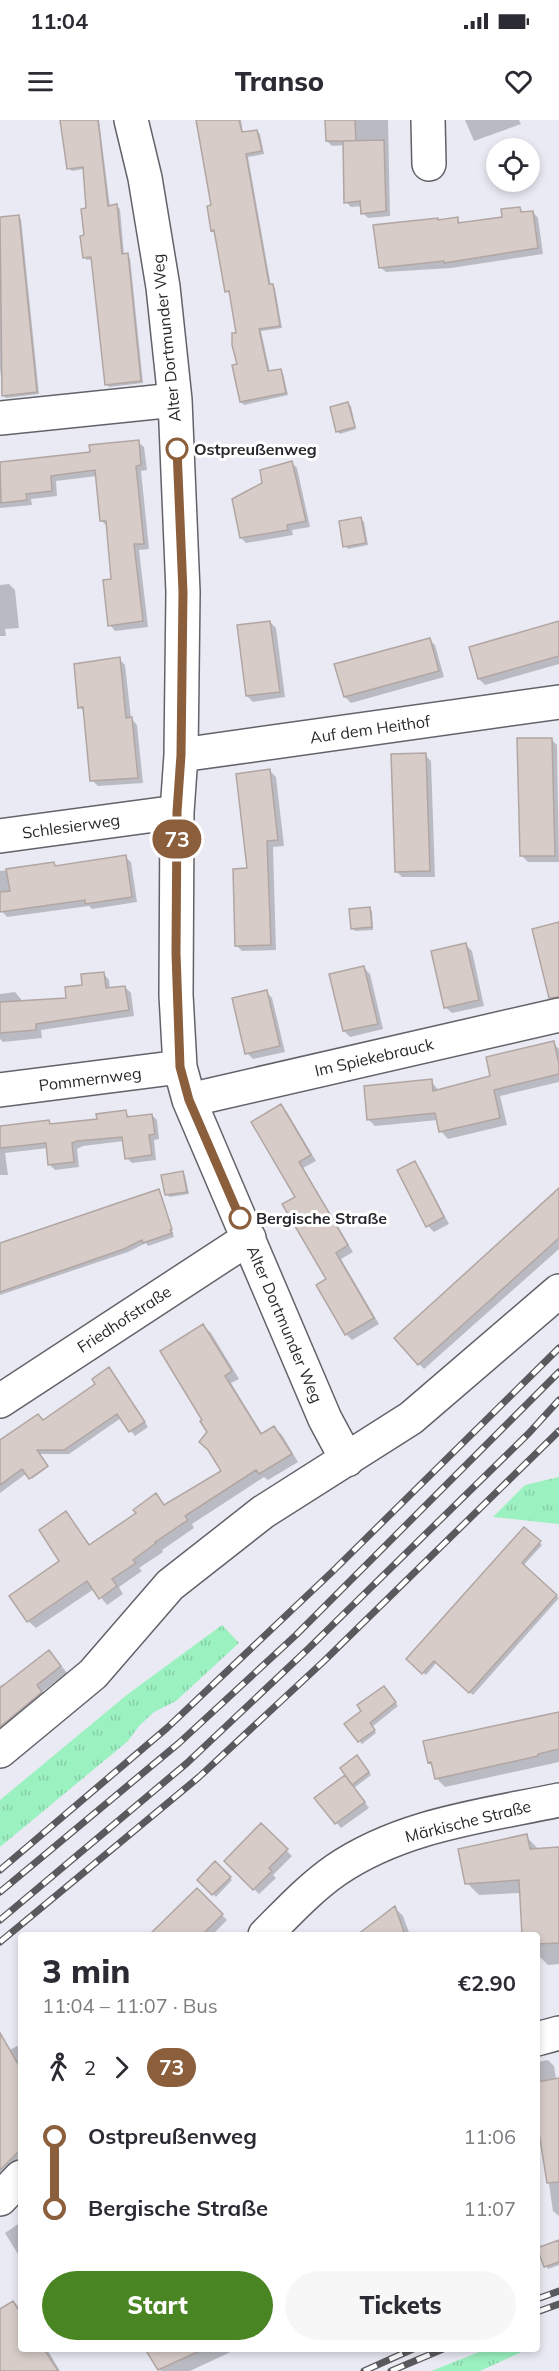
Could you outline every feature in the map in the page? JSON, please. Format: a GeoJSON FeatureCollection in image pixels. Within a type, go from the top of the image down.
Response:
{"type":"FeatureCollection","features":[{"type":"Feature","properties":{"kind":"street","name":"Alter Dortmunder Weg"},"geometry":{"type":"LineString","coordinates":[[131,120],[145,178],[163,287],[175,400],[183,592],[181,755],[177,812],[176,995],[180,1067],[189,1100],[325,1419],[347,1460]]}},
{"type":"Feature","properties":{"kind":"street"},"geometry":{"type":"LineString","coordinates":[[428,120],[429,164]]}},
{"type":"Feature","properties":{"kind":"street"},"geometry":{"type":"LineString","coordinates":[[0,418],[175,400]]}},
{"type":"Feature","properties":{"kind":"street","name":"Auf dem Heithof"},"geometry":{"type":"LineString","coordinates":[[181,755],[559,702]]}},
{"type":"Feature","properties":{"kind":"street","name":"Schlesierweg"},"geometry":{"type":"LineString","coordinates":[[0,836],[177,812]]}},
{"type":"Feature","properties":{"kind":"street","name":"Im Spiekebrauck"},"geometry":{"type":"LineString","coordinates":[[189,1100],[559,1015]]}},
{"type":"Feature","properties":{"kind":"street","name":"Pommernweg"},"geometry":{"type":"LineString","coordinates":[[0,1090],[180,1067]]}},
{"type":"Feature","properties":{"kind":"street","name":"Friedhofstraße"},"geometry":{"type":"LineString","coordinates":[[0,1401],[249,1238]]}},
{"type":"Feature","properties":{"kind":"street"},"geometry":{"type":"LineString","coordinates":[[0,1751],[93,1674],[170,1585],[263,1512],[411,1418],[559,1291]]}},
{"type":"Feature","properties":{"kind":"street","name":"Märkische Straße"},"geometry":{"type":"LineString","coordinates":[[268,1932],[305,1895],[336,1870],[380,1845],[420,1829],[559,1800]]}},
{"type":"Feature","properties":{"kind":"street"},"geometry":{"type":"LineString","coordinates":[[540,2038],[559,2033]]}},
{"type":"Feature","properties":{"kind":"street"},"geometry":{"type":"LineString","coordinates":[[0,2199],[18,2180]]}},
{"type":"Feature","properties":{"kind":"green space"},"geometry":{"type":"Polygon","coordinates":[[[559,1477],[559,1524],[493,1517],[525,1485],[559,1477]]]}},
{"type":"Feature","properties":{"kind":"green space"},"geometry":{"type":"Polygon","coordinates":[[[222,1625],[239,1643],[176,1701],[154,1712],[139,1726],[128,1741],[0,1847],[0,1800],[128,1694],[222,1625]]]}},
{"type":"Feature","properties":{"kind":"green space"},"geometry":{"type":"Polygon","coordinates":[[[479,2352],[521,2352],[480,2371],[431,2371],[479,2352]]]}},
{"type":"Feature","properties":{"kind":"building"},"geometry":{"type":"Polygon","coordinates":[[[60,120],[98,120],[108,206],[117,204],[122,254],[128,253],[141,381],[105,385],[91,257],[83,258],[80,236],[84,235],[81,209],[86,208],[83,167],[67,169],[60,120]]]}},
{"type":"Feature","properties":{"kind":"building"},"geometry":{"type":"Polygon","coordinates":[[[196,120],[239,120],[242,132],[257,130],[262,151],[246,154],[269,284],[273,284],[280,326],[259,329],[268,371],[281,369],[286,393],[240,402],[232,365],[237,364],[232,345],[232,333],[236,333],[229,291],[225,292],[214,230],[211,231],[207,206],[211,205],[196,120]]]}},
{"type":"Feature","properties":{"kind":"building"},"geometry":{"type":"Polygon","coordinates":[[[325,120],[355,120],[356,141],[326,141],[325,120]]]}},
{"type":"Feature","properties":{"kind":"building"},"geometry":{"type":"Polygon","coordinates":[[[384,140],[386,211],[361,214],[360,201],[344,203],[343,141],[384,140]]]}},
{"type":"Feature","properties":{"kind":"building"},"geometry":{"type":"Polygon","coordinates":[[[520,207],[521,212],[533,211],[538,248],[444,263],[444,261],[379,268],[373,225],[458,217],[458,223],[502,217],[501,209],[520,207]]]}},
{"type":"Feature","properties":{"kind":"building"},"geometry":{"type":"Polygon","coordinates":[[[19,215],[37,392],[2,396],[0,217],[19,215]]]}},
{"type":"Feature","properties":{"kind":"building"},"geometry":{"type":"Polygon","coordinates":[[[348,402],[355,427],[336,432],[330,407],[348,402]]]}},
{"type":"Feature","properties":{"kind":"building"},"geometry":{"type":"Polygon","coordinates":[[[139,440],[141,465],[136,466],[144,544],[134,544],[143,621],[108,626],[103,580],[111,579],[106,521],[100,521],[95,470],[51,476],[52,491],[26,494],[27,500],[1,503],[0,462],[90,452],[89,445],[139,440]]]}},
{"type":"Feature","properties":{"kind":"building"},"geometry":{"type":"Polygon","coordinates":[[[292,461],[306,521],[287,525],[288,530],[240,538],[232,499],[262,483],[260,470],[292,461]]]}},
{"type":"Feature","properties":{"kind":"building"},"geometry":{"type":"Polygon","coordinates":[[[361,517],[366,543],[343,547],[339,521],[361,517]]]}},
{"type":"Feature","properties":{"kind":"building"},"geometry":{"type":"Polygon","coordinates":[[[270,621],[280,692],[246,696],[237,625],[270,621]]]}},
{"type":"Feature","properties":{"kind":"building"},"geometry":{"type":"Polygon","coordinates":[[[559,621],[559,656],[478,679],[469,647],[559,621]]]}},
{"type":"Feature","properties":{"kind":"building"},"geometry":{"type":"Polygon","coordinates":[[[430,638],[439,671],[344,697],[334,664],[430,638]]]}},
{"type":"Feature","properties":{"kind":"building"},"geometry":{"type":"Polygon","coordinates":[[[120,657],[126,718],[132,717],[138,778],[90,781],[83,707],[78,708],[74,664],[120,657]]]}},
{"type":"Feature","properties":{"kind":"building"},"geometry":{"type":"Polygon","coordinates":[[[517,738],[552,738],[555,856],[520,856],[517,738]]]}},
{"type":"Feature","properties":{"kind":"building"},"geometry":{"type":"Polygon","coordinates":[[[426,753],[430,871],[395,872],[391,754],[426,753]]]}},
{"type":"Feature","properties":{"kind":"building"},"geometry":{"type":"Polygon","coordinates":[[[270,769],[278,840],[267,841],[271,945],[235,946],[233,869],[247,868],[236,774],[270,769]]]}},
{"type":"Feature","properties":{"kind":"building"},"geometry":{"type":"Polygon","coordinates":[[[126,855],[132,897],[85,904],[85,900],[0,912],[0,892],[10,891],[6,869],[54,862],[55,866],[126,855]]]}},
{"type":"Feature","properties":{"kind":"building"},"geometry":{"type":"Polygon","coordinates":[[[370,907],[372,927],[351,929],[349,909],[370,907]]]}},
{"type":"Feature","properties":{"kind":"building"},"geometry":{"type":"Polygon","coordinates":[[[559,922],[559,997],[549,998],[532,929],[559,922]]]}},
{"type":"Feature","properties":{"kind":"building"},"geometry":{"type":"Polygon","coordinates":[[[466,943],[479,1000],[444,1008],[431,951],[466,943]]]}},
{"type":"Feature","properties":{"kind":"building"},"geometry":{"type":"Polygon","coordinates":[[[364,966],[378,1024],[343,1031],[329,974],[364,966]]]}},
{"type":"Feature","properties":{"kind":"building"},"geometry":{"type":"Polygon","coordinates":[[[104,972],[106,988],[125,986],[129,1010],[36,1024],[36,1030],[0,1033],[0,1002],[66,998],[65,987],[82,985],[81,974],[104,972]]]}},
{"type":"Feature","properties":{"kind":"building"},"geometry":{"type":"Polygon","coordinates":[[[267,990],[280,1046],[245,1054],[232,998],[267,990]]]}},
{"type":"Feature","properties":{"kind":"building"},"geometry":{"type":"Polygon","coordinates":[[[554,1041],[559,1074],[494,1090],[500,1118],[439,1132],[435,1113],[367,1120],[364,1086],[432,1079],[433,1091],[490,1076],[486,1057],[554,1041]]]}},
{"type":"Feature","properties":{"kind":"building"},"geometry":{"type":"Polygon","coordinates":[[[281,1104],[311,1155],[299,1162],[348,1245],[336,1253],[374,1318],[345,1335],[316,1285],[326,1279],[282,1204],[295,1197],[251,1122],[281,1104]]]}},
{"type":"Feature","properties":{"kind":"building"},"geometry":{"type":"Polygon","coordinates":[[[126,1110],[127,1117],[152,1114],[155,1134],[149,1135],[152,1155],[125,1159],[122,1137],[77,1141],[72,1143],[74,1162],[48,1165],[46,1143],[0,1148],[0,1126],[49,1120],[50,1124],[97,1119],[96,1114],[126,1110]]]}},
{"type":"Feature","properties":{"kind":"building"},"geometry":{"type":"Polygon","coordinates":[[[415,1161],[444,1217],[426,1227],[397,1170],[415,1161]]]}},
{"type":"Feature","properties":{"kind":"building"},"geometry":{"type":"Polygon","coordinates":[[[183,1171],[187,1192],[165,1195],[161,1175],[183,1171]]]}},
{"type":"Feature","properties":{"kind":"building"},"geometry":{"type":"Polygon","coordinates":[[[559,1188],[559,1238],[418,1365],[394,1338],[559,1188]]]}},
{"type":"Feature","properties":{"kind":"building"},"geometry":{"type":"Polygon","coordinates":[[[159,1189],[172,1233],[143,1243],[142,1240],[124,1249],[0,1292],[0,1243],[159,1189]]]}},
{"type":"Feature","properties":{"kind":"building"},"geometry":{"type":"Polygon","coordinates":[[[203,1324],[232,1371],[225,1376],[261,1434],[274,1426],[292,1454],[259,1474],[256,1470],[185,1516],[188,1520],[155,1542],[133,1560],[136,1563],[112,1579],[117,1586],[99,1599],[87,1581],[27,1622],[9,1596],[59,1561],[39,1530],[66,1511],[89,1545],[136,1513],[133,1510],[156,1493],[164,1505],[221,1471],[208,1450],[199,1442],[207,1432],[200,1421],[202,1420],[160,1351],[203,1324]]]}},
{"type":"Feature","properties":{"kind":"building"},"geometry":{"type":"Polygon","coordinates":[[[109,1367],[145,1422],[129,1432],[117,1414],[64,1450],[37,1450],[48,1466],[29,1479],[22,1469],[0,1485],[0,1440],[38,1414],[43,1420],[95,1384],[92,1379],[109,1367]]]}},
{"type":"Feature","properties":{"kind":"building"},"geometry":{"type":"Polygon","coordinates":[[[524,1527],[541,1541],[522,1563],[557,1595],[469,1693],[434,1661],[422,1674],[406,1659],[524,1527]]]}},
{"type":"Feature","properties":{"kind":"building"},"geometry":{"type":"Polygon","coordinates":[[[49,1650],[61,1666],[37,1685],[42,1692],[0,1727],[0,1688],[49,1650]]]}},
{"type":"Feature","properties":{"kind":"building"},"geometry":{"type":"Polygon","coordinates":[[[384,1686],[396,1702],[370,1723],[375,1730],[358,1742],[344,1724],[361,1711],[357,1705],[384,1686]]]}},
{"type":"Feature","properties":{"kind":"building"},"geometry":{"type":"Polygon","coordinates":[[[559,1712],[559,1749],[538,1754],[538,1756],[435,1779],[431,1762],[428,1763],[423,1741],[559,1712]]]}},
{"type":"Feature","properties":{"kind":"building"},"geometry":{"type":"Polygon","coordinates":[[[357,1755],[369,1772],[352,1785],[340,1768],[357,1755]]]}},
{"type":"Feature","properties":{"kind":"building"},"geometry":{"type":"Polygon","coordinates":[[[345,1775],[365,1802],[335,1824],[314,1798],[345,1775]]]}},
{"type":"Feature","properties":{"kind":"building"},"geometry":{"type":"Polygon","coordinates":[[[261,1823],[288,1849],[269,1868],[272,1871],[253,1890],[224,1861],[261,1823]]]}},
{"type":"Feature","properties":{"kind":"building"},"geometry":{"type":"Polygon","coordinates":[[[527,1834],[530,1849],[559,1847],[559,1943],[540,1944],[540,1932],[522,1932],[519,1880],[465,1884],[458,1849],[527,1834]]]}},
{"type":"Feature","properties":{"kind":"building"},"geometry":{"type":"Polygon","coordinates":[[[215,1861],[231,1877],[212,1895],[197,1880],[215,1861]]]}},
{"type":"Feature","properties":{"kind":"building"},"geometry":{"type":"Polygon","coordinates":[[[197,1888],[223,1914],[205,1932],[152,1932],[197,1888]]]}},
{"type":"Feature","properties":{"kind":"building"},"geometry":{"type":"Polygon","coordinates":[[[395,1906],[404,1932],[361,1932],[395,1906]]]}},
{"type":"Feature","properties":{"kind":"building"},"geometry":{"type":"Polygon","coordinates":[[[0,2033],[18,2064],[18,2152],[0,2170],[0,2033]]]}},
{"type":"Feature","properties":{"kind":"building"},"geometry":{"type":"Polygon","coordinates":[[[559,2078],[559,2182],[547,2183],[540,2139],[540,2081],[559,2078]]]}},
{"type":"Feature","properties":{"kind":"building"},"geometry":{"type":"Polygon","coordinates":[[[559,2240],[559,2262],[544,2267],[540,2256],[540,2247],[559,2240]]]}},
{"type":"Feature","properties":{"kind":"building"},"geometry":{"type":"Polygon","coordinates":[[[13,2301],[18,2309],[18,2352],[46,2352],[58,2371],[0,2371],[0,2309],[13,2301]]]}},
{"type":"Feature","properties":{"kind":"building"},"geometry":{"type":"Polygon","coordinates":[[[147,2352],[197,2352],[158,2370],[147,2352]]]}},
{"type":"Feature","properties":{"kind":"railway"},"geometry":{"type":"LineString","coordinates":[[0,1870],[167,1728],[332,1572],[559,1348]]}},
{"type":"Feature","properties":{"kind":"railway"},"geometry":{"type":"LineString","coordinates":[[0,1892],[179,1743],[296,1635],[559,1372]]}},
{"type":"Feature","properties":{"kind":"railway"},"geometry":{"type":"LineString","coordinates":[[0,1920],[187,1763],[309,1648],[529,1433],[559,1400]]}},
{"type":"Feature","properties":{"kind":"railway"},"geometry":{"type":"LineString","coordinates":[[0,1942],[199,1777],[323,1662],[559,1431]]}},
{"type":"Feature","properties":{"kind":"railway"},"geometry":{"type":"LineString","coordinates":[[540,2298],[559,2291]]}},
{"type":"Feature","properties":{"kind":"railway"},"geometry":{"type":"LineString","coordinates":[[540,2311],[559,2304]]}},
{"type":"Feature","properties":{"kind":"railway"},"geometry":{"type":"LineString","coordinates":[[364,2371],[406,2352]]}},
{"type":"Feature","properties":{"kind":"railway"},"geometry":{"type":"LineString","coordinates":[[391,2371],[436,2352]]}},
{"type":"Feature","properties":{"kind":"bus line","name":"73"},"geometry":{"type":"LineString","coordinates":[[177,449],[183,592],[176,953],[180,1067],[189,1100],[240,1218]]}},
{"type":"Feature","properties":{"kind":"place","name":"Ostpreußenweg"},"geometry":{"type":"Point","coordinates":[177,449]}},
{"type":"Feature","properties":{"kind":"place","name":"Bergische Straße"},"geometry":{"type":"Point","coordinates":[240,1218]}}]}
